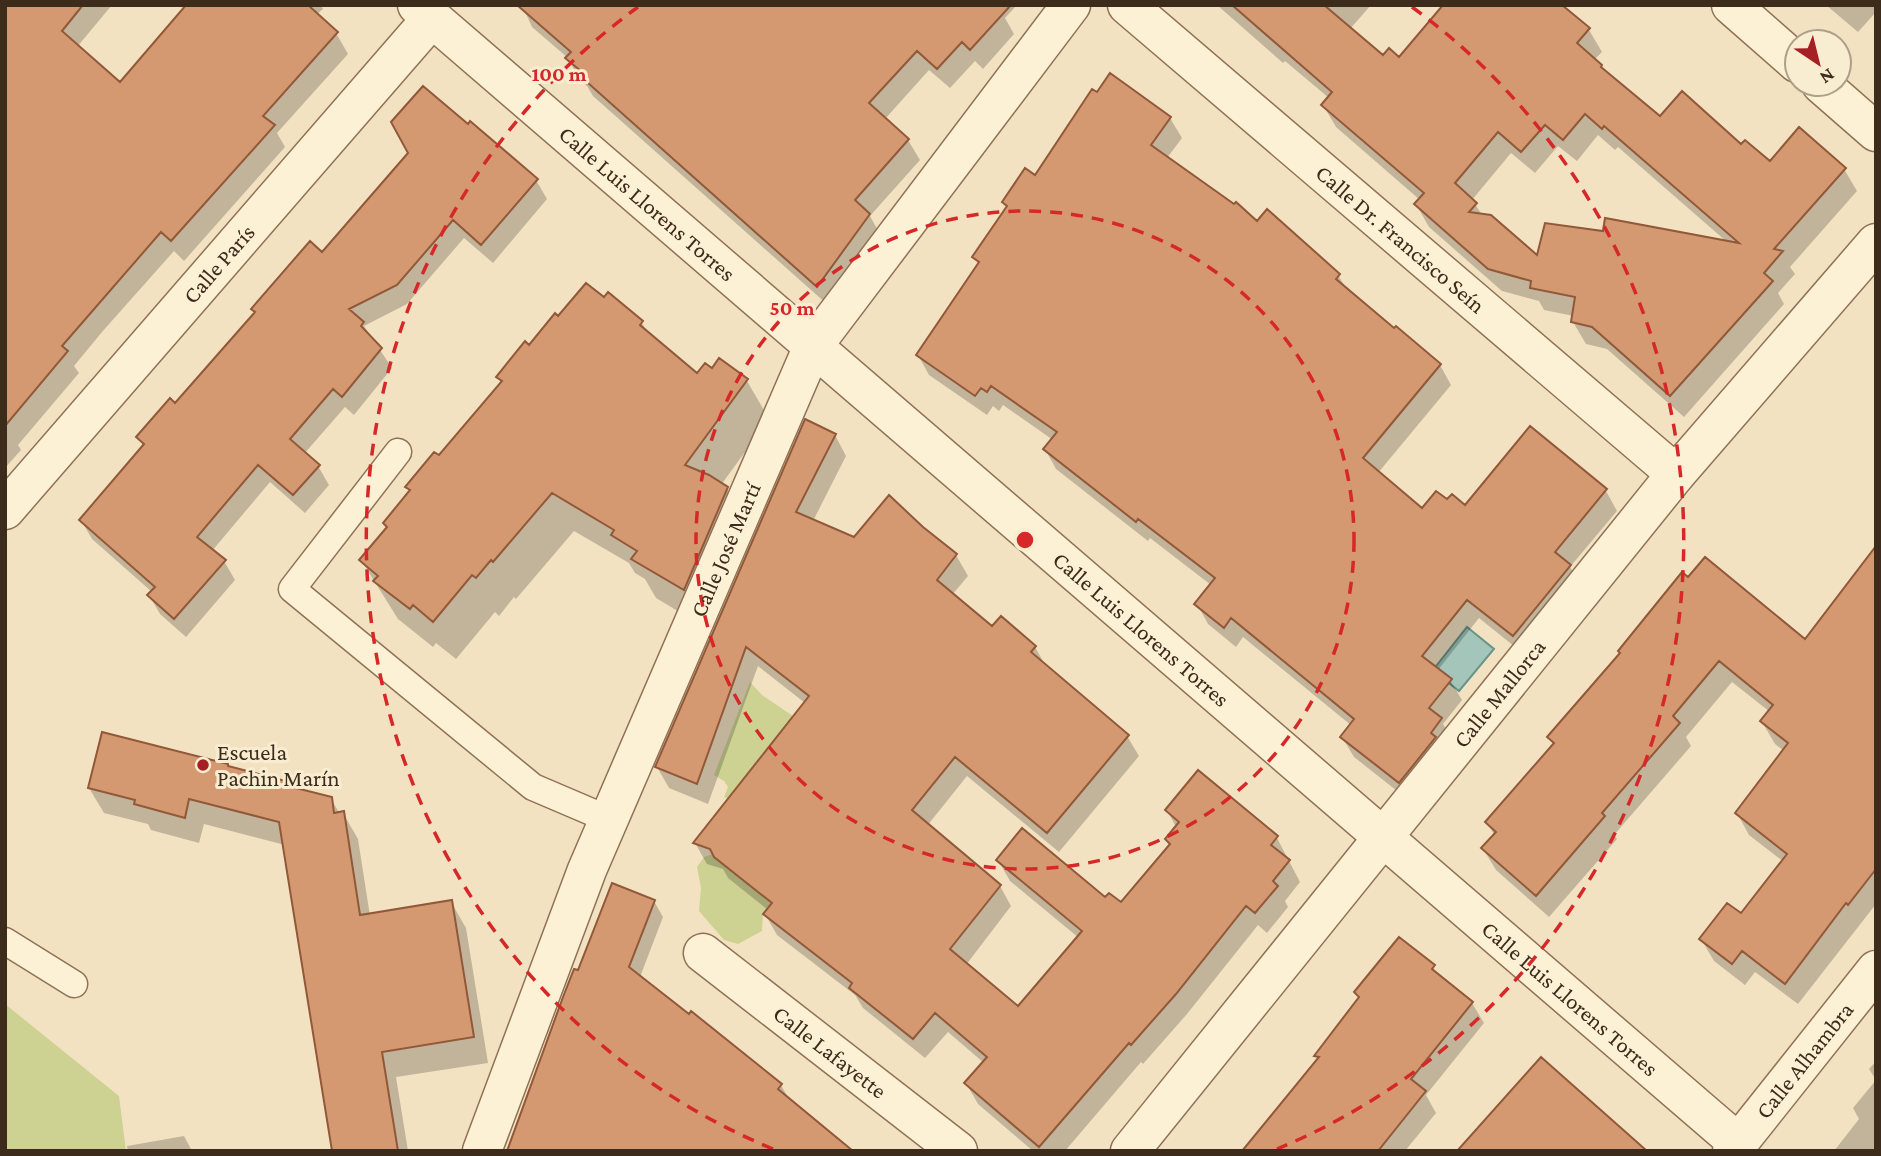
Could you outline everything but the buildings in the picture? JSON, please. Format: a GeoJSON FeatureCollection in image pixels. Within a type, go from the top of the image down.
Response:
{"type":"FeatureCollection","features":[{"type":"Feature","properties":{"kind":"street","name":"Calle José Martí"},"geometry":{"type":"LineString","coordinates":[[482,1151],[587,870],[813,346],[1071,5]]}},
{"type":"Feature","properties":{"kind":"street","name":"Calle Dr. Francisco Seín"},"geometry":{"type":"LineString","coordinates":[[1127,5],[1676,474]]}},
{"type":"Feature","properties":{"kind":"street"},"geometry":{"type":"LineString","coordinates":[[1731,5],[1783,51]]}},
{"type":"Feature","properties":{"kind":"street","name":"Calle Luis Llorens Torres"},"geometry":{"type":"LineString","coordinates":[[424,12],[1382,837],[1735,1147]]}},
{"type":"Feature","properties":{"kind":"street","name":"Calle París"},"geometry":{"type":"LineString","coordinates":[[5,510],[424,12]]}},
{"type":"Feature","properties":{"kind":"street"},"geometry":{"type":"LineString","coordinates":[[1837,98],[1876,132]]}},
{"type":"Feature","properties":{"kind":"street","name":"Calle Mallorca"},"geometry":{"type":"LineString","coordinates":[[1130,1151],[1676,474],[1876,243]]}},
{"type":"Feature","properties":{"kind":"street","name":"Calle Lafayette"},"geometry":{"type":"LineString","coordinates":[[703,953],[958,1151]]}},
{"type":"Feature","properties":{"kind":"street","name":"Calle Alhambra"},"geometry":{"type":"LineString","coordinates":[[1735,1147],[1876,970]]}},
{"type":"Feature","properties":{"kind":"lane"},"geometry":{"type":"LineString","coordinates":[[398,452],[292,589],[533,787],[608,819]]}},
{"type":"Feature","properties":{"kind":"lane"},"geometry":{"type":"LineString","coordinates":[[5,941],[74,984]]}},
{"type":"Feature","properties":{"kind":"green space"},"geometry":{"type":"Polygon","coordinates":[[[750,682],[762,695],[793,716],[728,799],[724,797],[728,787],[714,775],[750,682]]]}},
{"type":"Feature","properties":{"kind":"green space"},"geometry":{"type":"Polygon","coordinates":[[[713,854],[741,878],[744,876],[775,898],[763,914],[762,931],[738,944],[724,940],[699,911],[701,888],[697,867],[704,857],[713,854]]]}},
{"type":"Feature","properties":{"kind":"green space"},"geometry":{"type":"Polygon","coordinates":[[[5,1004],[119,1096],[126,1151],[5,1151],[5,1004]]]}},
{"type":"Feature","properties":{"kind":"water"},"geometry":{"type":"Polygon","coordinates":[[[1467,627],[1494,649],[1459,691],[1433,670],[1467,627]]]}},
{"type":"Feature","properties":{"kind":"place","name":"Escuela Pachin Marín"},"geometry":{"type":"Point","coordinates":[203,765]}}]}
